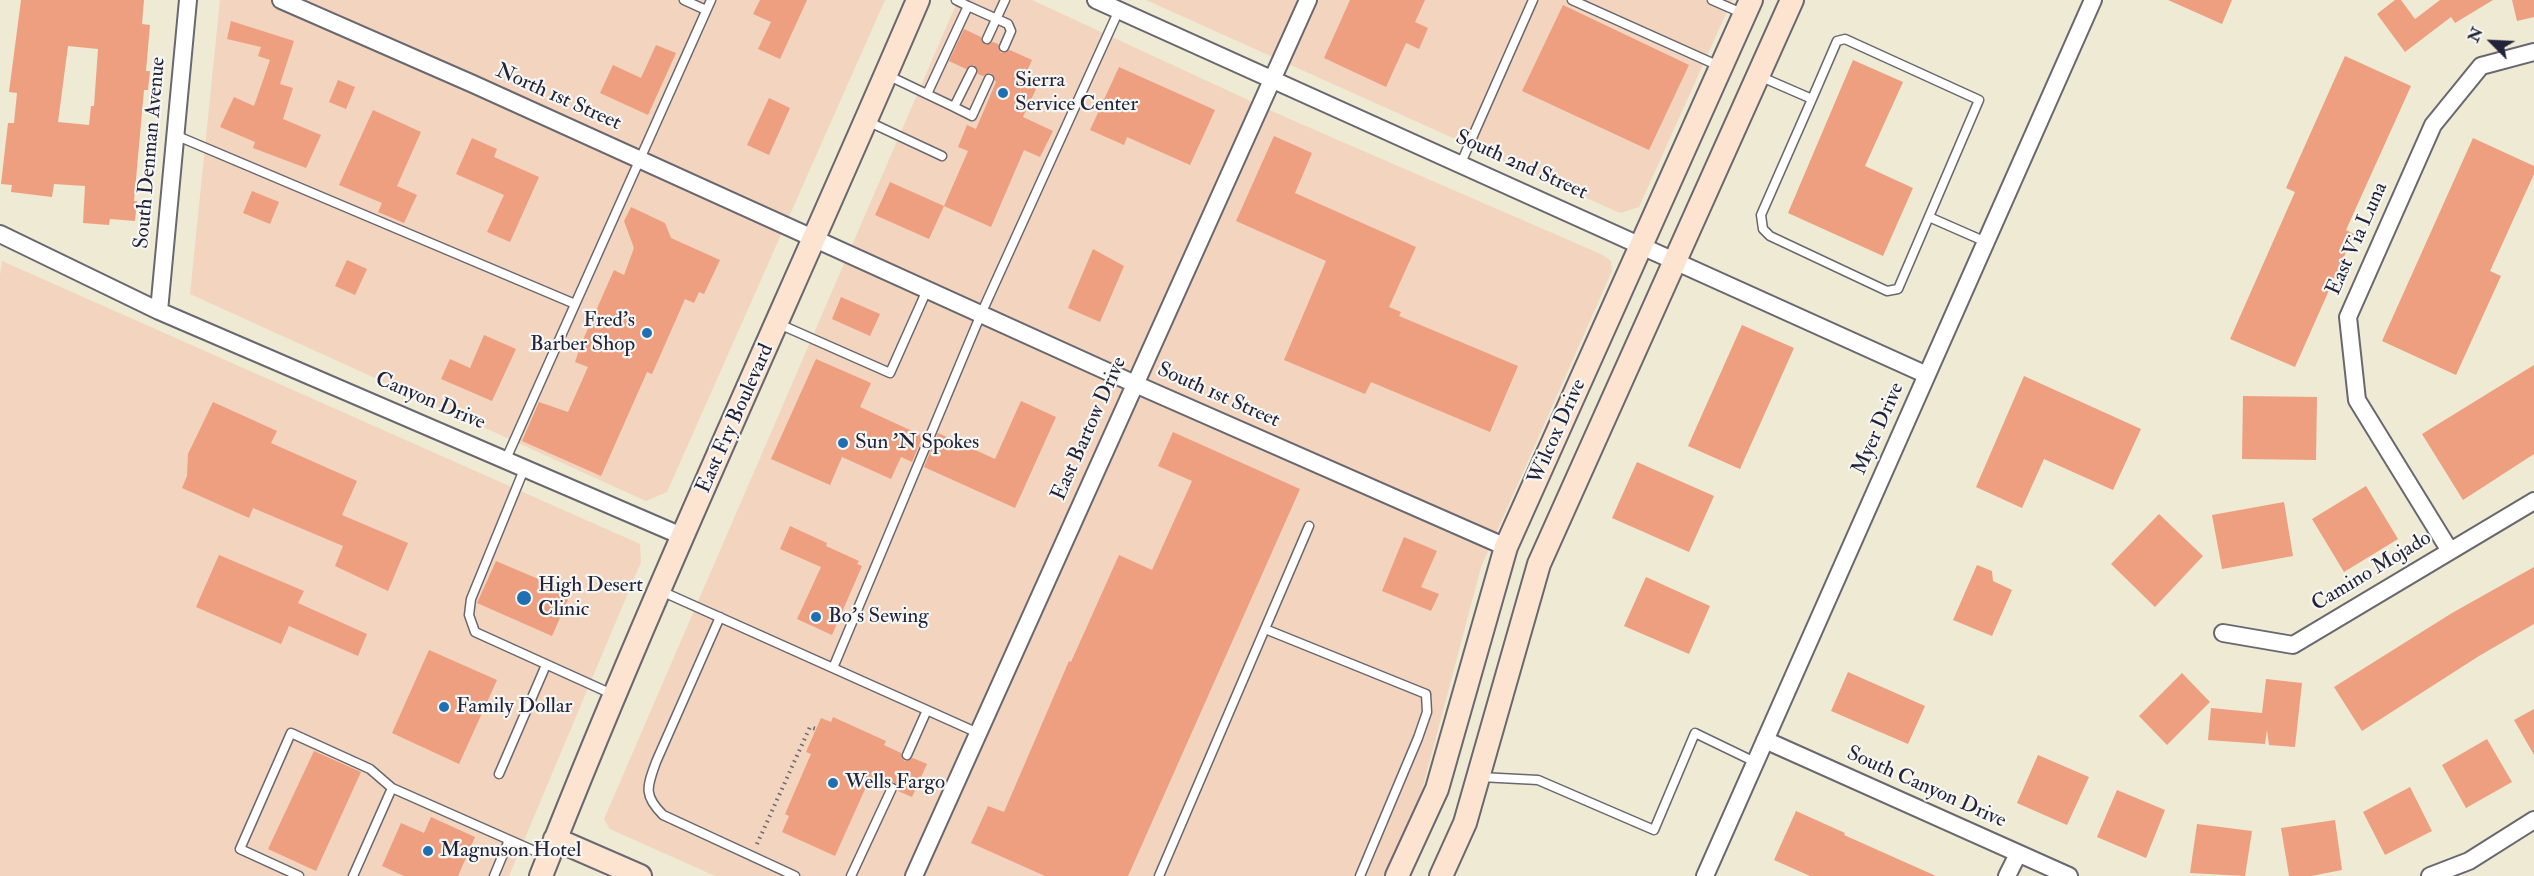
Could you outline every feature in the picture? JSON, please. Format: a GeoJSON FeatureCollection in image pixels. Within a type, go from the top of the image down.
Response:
{"type":"FeatureCollection","features":[{"type":"Feature","properties":{"kind":"street","name":"South Denman Avenue"},"geometry":{"type":"LineString","coordinates":[[159,311],[188,0]]}},
{"type":"Feature","properties":{"kind":"street","name":"North 1st Street"},"geometry":{"type":"LineString","coordinates":[[281,0],[816,239]]}},
{"type":"Feature","properties":{"kind":"street","name":"East Fry Boulevard"},"geometry":{"type":"LineString","coordinates":[[548,857],[614,695],[816,239],[918,0]]}},
{"type":"Feature","properties":{"kind":"street","name":"South 2nd Street"},"geometry":{"type":"LineString","coordinates":[[1096,0],[1927,375]]}},
{"type":"Feature","properties":{"kind":"street","name":"East Bartow Drive"},"geometry":{"type":"LineString","coordinates":[[914,876],[1308,0]]}},
{"type":"Feature","properties":{"kind":"street","name":"Wilcox Drive"},"geometry":{"type":"LineString","coordinates":[[1441,876],[1465,823],[1480,777],[1539,564],[1792,0]]}},
{"type":"Feature","properties":{"kind":"street","name":"Myer Drive"},"geometry":{"type":"LineString","coordinates":[[1705,876],[2093,0]]}},
{"type":"Feature","properties":{"kind":"street","name":"Wilcox Drive"},"geometry":{"type":"LineString","coordinates":[[1397,876],[1437,789],[1506,546],[1748,7]]}},
{"type":"Feature","properties":{"kind":"street","name":"East Via Luna"},"geometry":{"type":"LineString","coordinates":[[2450,551],[2357,400],[2348,317],[2433,125],[2481,66],[2534,52]]}},
{"type":"Feature","properties":{"kind":"street","name":"Canyon Drive"},"geometry":{"type":"LineString","coordinates":[[0,234],[159,311],[684,537]]}},
{"type":"Feature","properties":{"kind":"street","name":"South 1st Street"},"geometry":{"type":"LineString","coordinates":[[816,239],[1135,384],[1506,546]]}},
{"type":"Feature","properties":{"kind":"street","name":"Camino Mojado"},"geometry":{"type":"LineString","coordinates":[[2223,633],[2293,645],[2534,501]]}},
{"type":"Feature","properties":{"kind":"street","name":"South Canyon Drive"},"geometry":{"type":"LineString","coordinates":[[1765,740],[2069,876]]}},
{"type":"Feature","properties":{"kind":"street"},"geometry":{"type":"LineString","coordinates":[[2430,876],[2469,861],[2534,820]]}},
{"type":"Feature","properties":{"kind":"street"},"geometry":{"type":"LineString","coordinates":[[2007,876],[2018,854]]}},
{"type":"Feature","properties":{"kind":"street"},"geometry":{"type":"LineString","coordinates":[[548,857],[640,876]]}},
{"type":"Feature","properties":{"kind":"lane"},"geometry":{"type":"LineString","coordinates":[[684,0],[706,10]]}},
{"type":"Feature","properties":{"kind":"lane"},"geometry":{"type":"LineString","coordinates":[[506,459],[711,0]]}},
{"type":"Feature","properties":{"kind":"lane"},"geometry":{"type":"LineString","coordinates":[[956,0],[1008,24],[1011,31],[1004,47]]}},
{"type":"Feature","properties":{"kind":"lane"},"geometry":{"type":"LineString","coordinates":[[987,39],[1005,0]]}},
{"type":"Feature","properties":{"kind":"lane"},"geometry":{"type":"LineString","coordinates":[[1461,163],[1533,0]]}},
{"type":"Feature","properties":{"kind":"lane"},"geometry":{"type":"LineString","coordinates":[[1572,0],[1722,67]]}},
{"type":"Feature","properties":{"kind":"lane"},"geometry":{"type":"LineString","coordinates":[[1712,0],[1748,7]]}},
{"type":"Feature","properties":{"kind":"lane"},"geometry":{"type":"LineString","coordinates":[[927,94],[968,6]]}},
{"type":"Feature","properties":{"kind":"lane"},"geometry":{"type":"LineString","coordinates":[[833,668],[981,314],[1119,10]]}},
{"type":"Feature","properties":{"kind":"lane"},"geometry":{"type":"LineString","coordinates":[[1845,39],[1979,100],[1898,290],[1887,291],[1770,236],[1763,229],[1761,215],[1812,99],[1837,41],[1845,39]]}},
{"type":"Feature","properties":{"kind":"lane"},"geometry":{"type":"LineString","coordinates":[[954,107],[972,71]]}},
{"type":"Feature","properties":{"kind":"lane"},"geometry":{"type":"LineString","coordinates":[[886,74],[972,116],[989,79]]}},
{"type":"Feature","properties":{"kind":"lane"},"geometry":{"type":"LineString","coordinates":[[1759,76],[1812,99]]}},
{"type":"Feature","properties":{"kind":"lane"},"geometry":{"type":"LineString","coordinates":[[866,121],[942,156]]}},
{"type":"Feature","properties":{"kind":"lane"},"geometry":{"type":"LineString","coordinates":[[175,135],[575,304]]}},
{"type":"Feature","properties":{"kind":"lane"},"geometry":{"type":"LineString","coordinates":[[1929,217],[1986,242]]}},
{"type":"Feature","properties":{"kind":"lane"},"geometry":{"type":"LineString","coordinates":[[778,324],[890,373],[927,290]]}},
{"type":"Feature","properties":{"kind":"lane"},"geometry":{"type":"LineString","coordinates":[[525,467],[471,599],[469,615],[475,632],[614,695]]}},
{"type":"Feature","properties":{"kind":"lane"},"geometry":{"type":"LineString","coordinates":[[1159,876],[1310,526]]}},
{"type":"Feature","properties":{"kind":"lane"},"geometry":{"type":"LineString","coordinates":[[660,591],[978,733]]}},
{"type":"Feature","properties":{"kind":"lane"},"geometry":{"type":"LineString","coordinates":[[720,617],[656,762],[647,787],[651,803],[663,815],[795,876]]}},
{"type":"Feature","properties":{"kind":"lane"},"geometry":{"type":"LineString","coordinates":[[1265,629],[1426,694],[1427,712],[1418,738],[1360,876]]}},
{"type":"Feature","properties":{"kind":"lane"},"geometry":{"type":"LineString","coordinates":[[499,774],[546,665]]}},
{"type":"Feature","properties":{"kind":"lane"},"geometry":{"type":"LineString","coordinates":[[907,755],[927,710]]}},
{"type":"Feature","properties":{"kind":"lane"},"geometry":{"type":"LineString","coordinates":[[299,876],[240,849],[291,733],[369,769],[392,788],[548,857]]}},
{"type":"Feature","properties":{"kind":"lane"},"geometry":{"type":"LineString","coordinates":[[1480,777],[1538,780],[1654,830],[1695,733],[1755,762]]}},
{"type":"Feature","properties":{"kind":"lane"},"geometry":{"type":"LineString","coordinates":[[353,876],[392,788]]}},
{"type":"Feature","properties":{"kind":"lane"},"geometry":{"type":"LineString","coordinates":[[851,876],[892,788]]}},
{"type":"Feature","properties":{"kind":"lane"},"geometry":{"type":"LineString","coordinates":[[494,876],[509,840]]}},
{"type":"Feature","properties":{"kind":"path"},"geometry":{"type":"LineString","coordinates":[[752,856],[810,727],[816,729]]}},
{"type":"Feature","properties":{"kind":"shaded area"},"geometry":{"type":"Polygon","coordinates":[[[220,0],[885,0],[667,492],[646,501],[190,294],[220,0]]]}},
{"type":"Feature","properties":{"kind":"shaded area"},"geometry":{"type":"Polygon","coordinates":[[[958,0],[1032,0],[1285,117],[1603,255],[1611,261],[1612,271],[1481,567],[1421,794],[1384,876],[715,876],[610,829],[604,819],[958,0]]]}},
{"type":"Feature","properties":{"kind":"shaded area"},"geometry":{"type":"Polygon","coordinates":[[[1146,0],[1732,0],[1639,207],[1620,213],[1146,0]]]}},
{"type":"Feature","properties":{"kind":"shaded area"},"geometry":{"type":"Polygon","coordinates":[[[2,261],[640,544],[641,562],[509,876],[0,876],[0,275],[2,261]]]}},
{"type":"Feature","properties":{"kind":"building"},"geometry":{"type":"Polygon","coordinates":[[[21,0],[144,0],[142,24],[150,25],[146,71],[150,71],[148,90],[144,90],[134,201],[137,201],[135,221],[110,219],[109,225],[83,223],[85,186],[54,184],[52,197],[11,192],[12,185],[1,184],[8,123],[14,123],[17,93],[9,92],[21,0]],[[68,46],[58,122],[89,125],[91,106],[94,106],[98,49],[68,46]]]}},
{"type":"Feature","properties":{"kind":"building"},"geometry":{"type":"Polygon","coordinates":[[[760,0],[807,0],[780,59],[758,49],[771,22],[753,14],[760,0]]]}},
{"type":"Feature","properties":{"kind":"building"},"geometry":{"type":"Polygon","coordinates":[[[1350,0],[1425,0],[1415,22],[1428,28],[1419,49],[1406,43],[1386,87],[1324,58],[1350,0]]]}},
{"type":"Feature","properties":{"kind":"building"},"geometry":{"type":"Polygon","coordinates":[[[2168,0],[2232,0],[2222,24],[2168,0]]]}},
{"type":"Feature","properties":{"kind":"building"},"geometry":{"type":"Polygon","coordinates":[[[2395,0],[2401,0],[2415,19],[2440,0],[2493,0],[2455,23],[2451,17],[2405,52],[2377,14],[2395,0]]]}},
{"type":"Feature","properties":{"kind":"building"},"geometry":{"type":"Polygon","coordinates":[[[2512,0],[2534,0],[2534,17],[2517,21],[2512,0]]]}},
{"type":"Feature","properties":{"kind":"building"},"geometry":{"type":"Polygon","coordinates":[[[1563,5],[1689,65],[1649,150],[1522,91],[1563,5]]]}},
{"type":"Feature","properties":{"kind":"building"},"geometry":{"type":"Polygon","coordinates":[[[231,21],[294,41],[280,84],[293,88],[283,119],[321,135],[306,168],[253,148],[255,142],[220,127],[234,97],[254,106],[270,60],[258,56],[261,47],[227,39],[231,21]]]}},
{"type":"Feature","properties":{"kind":"building"},"geometry":{"type":"Polygon","coordinates":[[[964,29],[981,37],[985,45],[993,42],[998,44],[1001,53],[1010,50],[1032,60],[1022,82],[1036,89],[1023,117],[1053,131],[1040,157],[1024,150],[991,227],[944,206],[968,151],[958,147],[967,125],[976,129],[996,82],[991,73],[983,76],[978,74],[974,65],[966,69],[949,61],[964,29]]]}},
{"type":"Feature","properties":{"kind":"building"},"geometry":{"type":"Polygon","coordinates":[[[656,45],[676,53],[648,115],[600,93],[613,65],[641,78],[656,45]]]}},
{"type":"Feature","properties":{"kind":"building"},"geometry":{"type":"Polygon","coordinates":[[[2345,56],[2411,86],[2346,230],[2354,234],[2295,367],[2230,339],[2295,192],[2286,188],[2345,56]]]}},
{"type":"Feature","properties":{"kind":"building"},"geometry":{"type":"Polygon","coordinates":[[[1853,60],[1903,82],[1865,166],[1913,188],[1883,256],[1788,213],[1853,60]]]}},
{"type":"Feature","properties":{"kind":"building"},"geometry":{"type":"Polygon","coordinates":[[[1119,67],[1215,110],[1190,165],[1127,137],[1124,145],[1090,130],[1119,67]]]}},
{"type":"Feature","properties":{"kind":"building"},"geometry":{"type":"Polygon","coordinates":[[[338,80],[355,87],[346,109],[329,102],[338,80]]]}},
{"type":"Feature","properties":{"kind":"building"},"geometry":{"type":"Polygon","coordinates":[[[769,98],[790,108],[769,155],[747,145],[769,98]]]}},
{"type":"Feature","properties":{"kind":"building"},"geometry":{"type":"Polygon","coordinates":[[[373,110],[421,132],[397,186],[417,195],[404,223],[378,212],[382,203],[339,185],[373,110]]]}},
{"type":"Feature","properties":{"kind":"building"},"geometry":{"type":"Polygon","coordinates":[[[1274,136],[1312,153],[1295,193],[1416,247],[1389,307],[1401,312],[1399,316],[1518,366],[1490,432],[1371,382],[1365,394],[1284,360],[1326,261],[1236,221],[1274,136]]]}},
{"type":"Feature","properties":{"kind":"building"},"geometry":{"type":"Polygon","coordinates":[[[472,138],[497,149],[494,157],[539,177],[510,242],[487,232],[504,195],[456,174],[472,138]]]}},
{"type":"Feature","properties":{"kind":"building"},"geometry":{"type":"Polygon","coordinates":[[[2473,138],[2534,166],[2534,174],[2490,271],[2501,276],[2456,375],[2382,341],[2473,138]]]}},
{"type":"Feature","properties":{"kind":"building"},"geometry":{"type":"Polygon","coordinates":[[[890,182],[944,206],[929,239],[875,215],[890,182]]]}},
{"type":"Feature","properties":{"kind":"building"},"geometry":{"type":"Polygon","coordinates":[[[252,191],[279,202],[270,224],[243,213],[252,191]]]}},
{"type":"Feature","properties":{"kind":"building"},"geometry":{"type":"Polygon","coordinates":[[[631,207],[665,223],[671,238],[720,260],[704,294],[699,292],[694,303],[685,299],[652,374],[647,372],[601,476],[522,441],[539,402],[568,412],[588,367],[575,362],[582,342],[614,270],[624,275],[634,248],[624,221],[631,207]]]}},
{"type":"Feature","properties":{"kind":"building"},"geometry":{"type":"Polygon","coordinates":[[[1093,249],[1124,266],[1100,322],[1068,308],[1093,249]]]}},
{"type":"Feature","properties":{"kind":"building"},"geometry":{"type":"Polygon","coordinates":[[[347,260],[367,269],[355,295],[335,286],[347,260]]]}},
{"type":"Feature","properties":{"kind":"building"},"geometry":{"type":"Polygon","coordinates":[[[841,297],[880,314],[870,336],[832,319],[841,297]]]}},
{"type":"Feature","properties":{"kind":"building"},"geometry":{"type":"Polygon","coordinates":[[[1742,325],[1794,348],[1740,469],[1688,446],[1742,325]]]}},
{"type":"Feature","properties":{"kind":"building"},"geometry":{"type":"Polygon","coordinates":[[[484,335],[516,349],[492,401],[441,379],[450,359],[470,368],[484,335]]]}},
{"type":"Feature","properties":{"kind":"building"},"geometry":{"type":"Polygon","coordinates":[[[816,359],[871,383],[860,407],[923,436],[912,462],[901,457],[891,479],[842,457],[830,485],[771,459],[816,359]]]}},
{"type":"Feature","properties":{"kind":"building"},"geometry":{"type":"Polygon","coordinates":[[[2534,365],[2534,454],[2463,500],[2422,434],[2534,365]]]}},
{"type":"Feature","properties":{"kind":"building"},"geometry":{"type":"Polygon","coordinates":[[[2024,376],[2141,429],[2113,490],[2044,459],[2022,508],[1976,487],[2024,376]]]}},
{"type":"Feature","properties":{"kind":"building"},"geometry":{"type":"Polygon","coordinates":[[[2243,396],[2317,397],[2316,460],[2242,459],[2243,396]]]}},
{"type":"Feature","properties":{"kind":"building"},"geometry":{"type":"Polygon","coordinates":[[[1021,401],[1056,417],[1015,508],[924,467],[938,433],[995,459],[1021,401]]]}},
{"type":"Feature","properties":{"kind":"building"},"geometry":{"type":"Polygon","coordinates":[[[213,402],[277,431],[271,443],[357,481],[342,515],[408,543],[388,591],[335,566],[343,546],[253,508],[249,518],[182,488],[187,476],[188,454],[213,402]]]}},
{"type":"Feature","properties":{"kind":"building"},"geometry":{"type":"Polygon","coordinates":[[[1173,432],[1300,489],[1128,876],[1045,876],[971,843],[988,806],[1004,812],[1069,661],[1071,662],[1119,555],[1152,570],[1192,481],[1158,466],[1173,432]]]}},
{"type":"Feature","properties":{"kind":"building"},"geometry":{"type":"Polygon","coordinates":[[[1637,462],[1714,496],[1689,552],[1612,518],[1637,462]]]}},
{"type":"Feature","properties":{"kind":"building"},"geometry":{"type":"Polygon","coordinates":[[[2366,486],[2398,539],[2344,572],[2312,519],[2366,486]]]}},
{"type":"Feature","properties":{"kind":"building"},"geometry":{"type":"Polygon","coordinates":[[[2284,502],[2293,556],[2222,569],[2212,515],[2284,502]]]}},
{"type":"Feature","properties":{"kind":"building"},"geometry":{"type":"Polygon","coordinates":[[[2159,514],[2203,556],[2155,607],[2111,564],[2159,514]]]}},
{"type":"Feature","properties":{"kind":"building"},"geometry":{"type":"Polygon","coordinates":[[[790,526],[827,543],[826,546],[859,561],[857,564],[862,566],[832,635],[797,619],[821,567],[780,549],[790,526]]]}},
{"type":"Feature","properties":{"kind":"building"},"geometry":{"type":"Polygon","coordinates":[[[1404,537],[1437,551],[1421,587],[1439,594],[1431,611],[1382,591],[1404,537]]]}},
{"type":"Feature","properties":{"kind":"building"},"geometry":{"type":"Polygon","coordinates":[[[219,555],[304,591],[298,603],[367,634],[358,656],[289,626],[281,644],[196,607],[219,555]]]}},
{"type":"Feature","properties":{"kind":"building","name":"High Desert Clinic"},"geometry":{"type":"Polygon","coordinates":[[[496,561],[571,593],[552,636],[477,603],[496,561]]]}},
{"type":"Feature","properties":{"kind":"building"},"geometry":{"type":"Polygon","coordinates":[[[1977,565],[1992,571],[1993,581],[2012,590],[1992,636],[1953,620],[1977,565]]]}},
{"type":"Feature","properties":{"kind":"building"},"geometry":{"type":"Polygon","coordinates":[[[2534,567],[2534,624],[2479,656],[2362,731],[2334,687],[2452,613],[2534,567]]]}},
{"type":"Feature","properties":{"kind":"building"},"geometry":{"type":"Polygon","coordinates":[[[1646,577],[1710,606],[1689,654],[1624,626],[1646,577]]]}},
{"type":"Feature","properties":{"kind":"building","name":"Family Dollar"},"geometry":{"type":"Polygon","coordinates":[[[429,650],[497,680],[459,764],[392,733],[429,650]]]}},
{"type":"Feature","properties":{"kind":"building"},"geometry":{"type":"Polygon","coordinates":[[[1848,672],[1925,706],[1908,744],[1831,711],[1848,672]]]}},
{"type":"Feature","properties":{"kind":"building"},"geometry":{"type":"Polygon","coordinates":[[[2182,673],[2210,702],[2167,745],[2139,716],[2182,673]]]}},
{"type":"Feature","properties":{"kind":"building"},"geometry":{"type":"Polygon","coordinates":[[[2266,679],[2302,683],[2295,747],[2269,745],[2267,730],[2265,744],[2208,740],[2211,708],[2262,713],[2266,679]]]}},
{"type":"Feature","properties":{"kind":"building"},"geometry":{"type":"Polygon","coordinates":[[[2534,709],[2534,755],[2514,720],[2534,709]]]}},
{"type":"Feature","properties":{"kind":"building","name":"Wells Fargo"},"geometry":{"type":"Polygon","coordinates":[[[833,717],[886,741],[884,745],[901,753],[904,761],[913,758],[927,764],[912,797],[898,791],[894,782],[886,786],[870,778],[835,856],[782,832],[789,816],[785,814],[811,754],[806,752],[821,718],[831,722],[833,717]]]}},
{"type":"Feature","properties":{"kind":"building"},"geometry":{"type":"Polygon","coordinates":[[[2487,739],[2512,782],[2466,808],[2442,765],[2487,739]]]}},
{"type":"Feature","properties":{"kind":"building"},"geometry":{"type":"Polygon","coordinates":[[[314,751],[361,772],[316,871],[268,849],[314,751]]]}},
{"type":"Feature","properties":{"kind":"building"},"geometry":{"type":"Polygon","coordinates":[[[2038,755],[2089,777],[2067,825],[2017,803],[2038,755]]]}},
{"type":"Feature","properties":{"kind":"building"},"geometry":{"type":"Polygon","coordinates":[[[2410,787],[2432,831],[2385,855],[2363,812],[2410,787]]]}},
{"type":"Feature","properties":{"kind":"building"},"geometry":{"type":"Polygon","coordinates":[[[2117,790],[2165,810],[2146,858],[2097,837],[2117,790]]]}},
{"type":"Feature","properties":{"kind":"building"},"geometry":{"type":"Polygon","coordinates":[[[1796,811],[1936,876],[1810,876],[1774,860],[1796,811]]]}},
{"type":"Feature","properties":{"kind":"building","name":"Magnuson Hotel"},"geometry":{"type":"Polygon","coordinates":[[[431,817],[475,837],[458,876],[404,876],[382,866],[401,823],[424,833],[431,817]]]}},
{"type":"Feature","properties":{"kind":"building"},"geometry":{"type":"Polygon","coordinates":[[[2335,820],[2342,870],[2311,876],[2289,876],[2281,828],[2335,820]]]}},
{"type":"Feature","properties":{"kind":"building"},"geometry":{"type":"Polygon","coordinates":[[[2197,824],[2252,831],[2245,876],[2190,873],[2197,824]]]}},
{"type":"Feature","properties":{"kind":"place","name":"Sierra Service Center"},"geometry":{"type":"Point","coordinates":[1003,93]}},
{"type":"Feature","properties":{"kind":"place","name":"Fred's Barber Shop"},"geometry":{"type":"Point","coordinates":[647,333]}},
{"type":"Feature","properties":{"kind":"place","name":"Sun 'N Spokes"},"geometry":{"type":"Point","coordinates":[843,443]}},
{"type":"Feature","properties":{"kind":"place","name":"High Desert Clinic"},"geometry":{"type":"Point","coordinates":[524,598]}},
{"type":"Feature","properties":{"kind":"place","name":"Bo's Sewing"},"geometry":{"type":"Point","coordinates":[816,617]}},
{"type":"Feature","properties":{"kind":"place","name":"Family Dollar"},"geometry":{"type":"Point","coordinates":[444,707]}},
{"type":"Feature","properties":{"kind":"place","name":"Wells Fargo"},"geometry":{"type":"Point","coordinates":[833,783]}},
{"type":"Feature","properties":{"kind":"place","name":"Magnuson Hotel"},"geometry":{"type":"Point","coordinates":[428,851]}}]}
